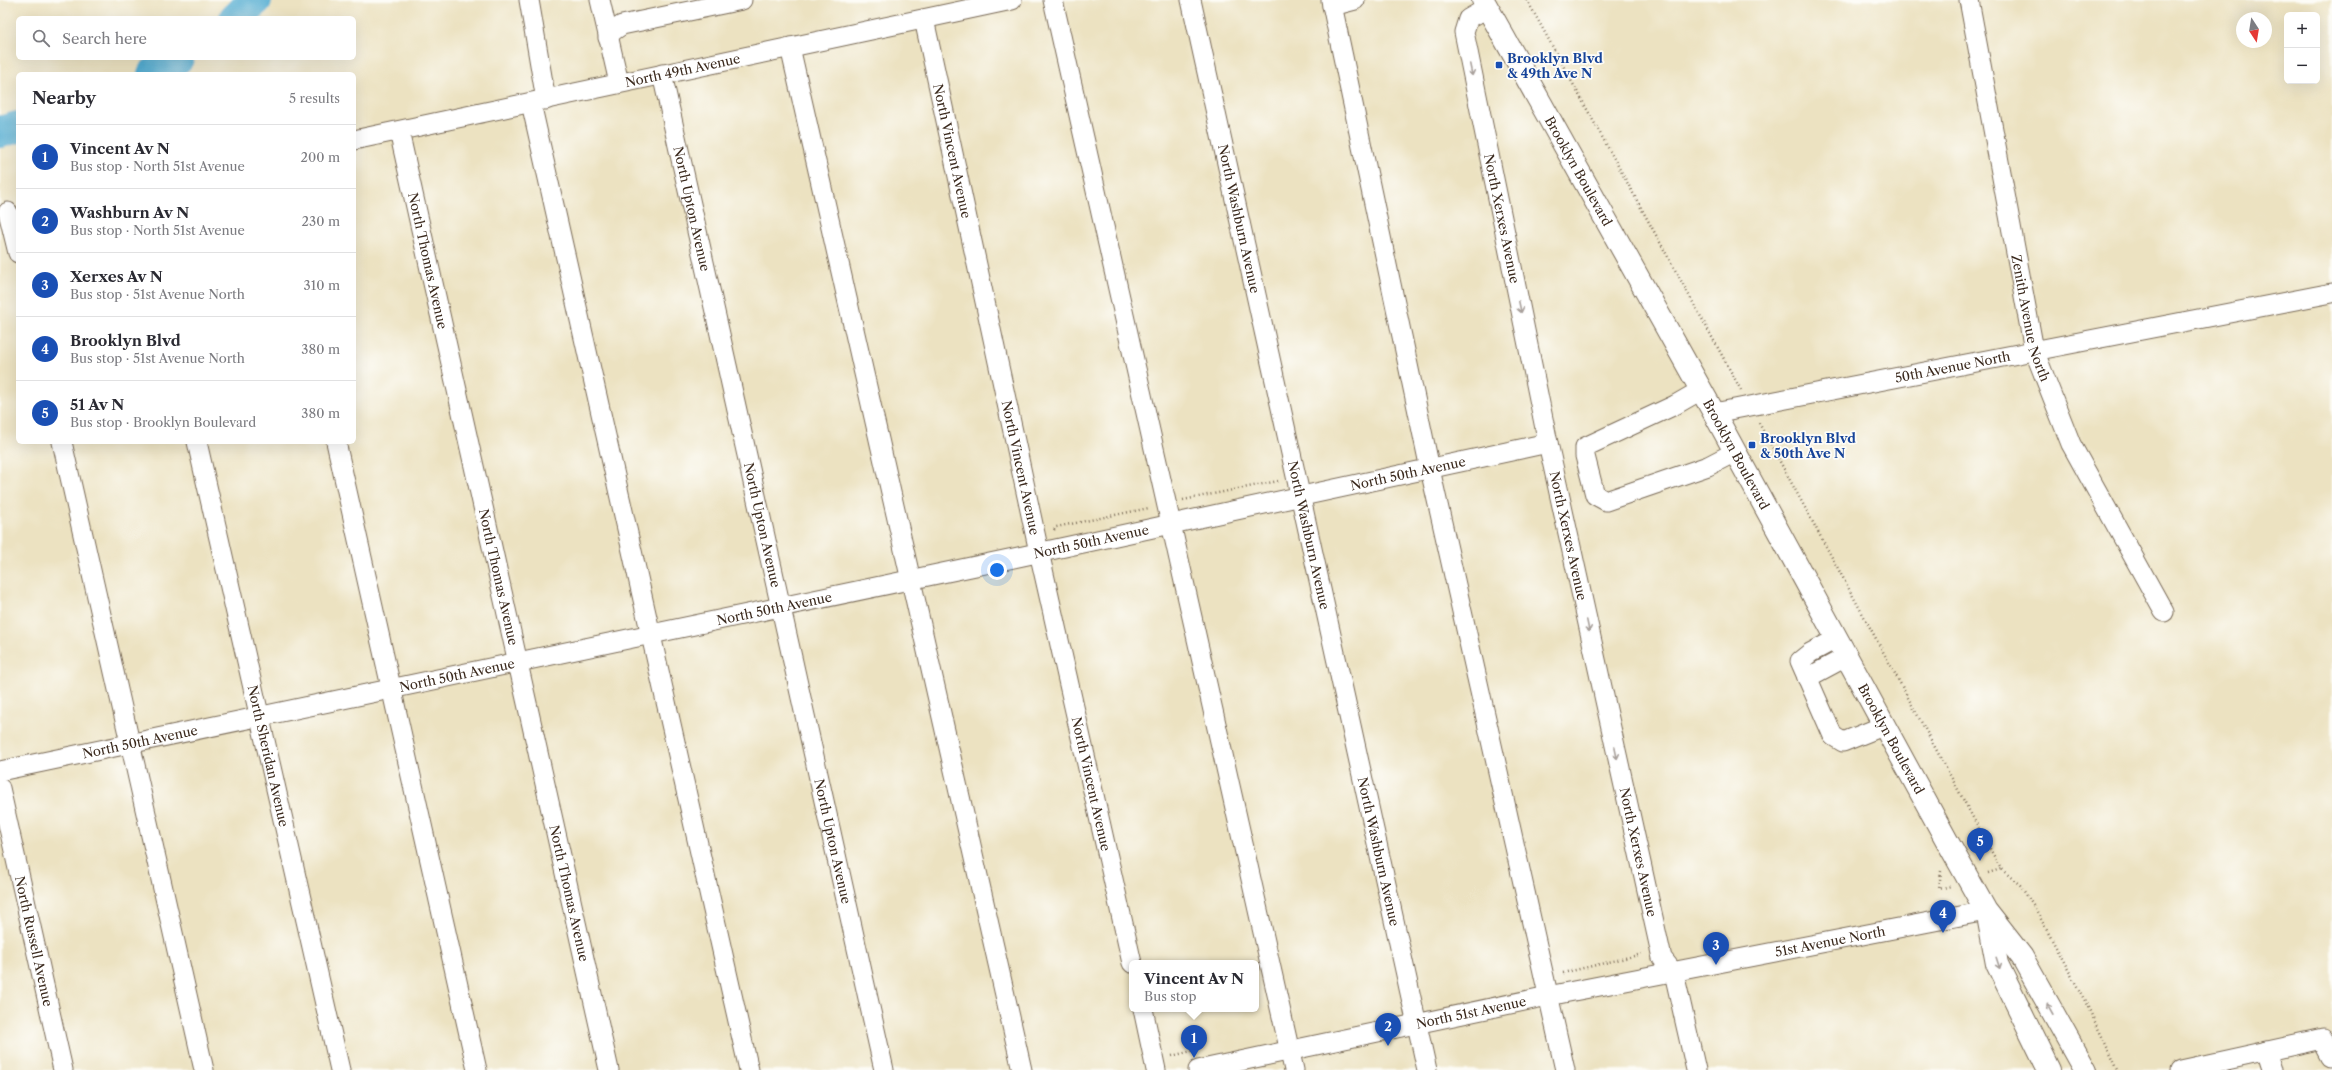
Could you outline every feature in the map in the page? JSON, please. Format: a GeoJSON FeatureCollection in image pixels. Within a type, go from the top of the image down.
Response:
{"type":"FeatureCollection","features":[{"type":"Feature","properties":{"kind":"main road","name":"Brooklyn Boulevard"},"geometry":{"type":"LineString","coordinates":[[1485,4],[1714,413],[1883,726],[1986,911],[2022,957],[2085,1070]]}},
{"type":"Feature","properties":{"kind":"main road","name":"Brooklyn Boulevard"},"geometry":{"type":"LineString","coordinates":[[1986,911],[1998,964],[2049,1070]]}},
{"type":"Feature","properties":{"kind":"street"},"geometry":{"type":"LineString","coordinates":[[529,0],[538,102],[649,634],[748,1070]]}},
{"type":"Feature","properties":{"kind":"street"},"geometry":{"type":"LineString","coordinates":[[600,0],[619,83]]}},
{"type":"Feature","properties":{"kind":"street"},"geometry":{"type":"LineString","coordinates":[[608,38],[613,31],[622,25],[742,0]]}},
{"type":"Feature","properties":{"kind":"street","name":"North 49th Avenue"},"geometry":{"type":"LineString","coordinates":[[356,140],[1012,0]]}},
{"type":"Feature","properties":{"kind":"street"},"geometry":{"type":"LineString","coordinates":[[1053,0],[1294,1070]]}},
{"type":"Feature","properties":{"kind":"street","name":"North Washburn Avenue"},"geometry":{"type":"LineString","coordinates":[[1190,0],[1427,1070]]}},
{"type":"Feature","properties":{"kind":"street"},"geometry":{"type":"LineString","coordinates":[[1355,0],[1331,3],[1430,469],[1565,1070]]}},
{"type":"Feature","properties":{"kind":"street","name":"Zenith Avenue North"},"geometry":{"type":"LineString","coordinates":[[1969,0],[2034,350],[2071,444],[2164,612]]}},
{"type":"Feature","properties":{"kind":"street","name":"North Xerxes Avenue"},"geometry":{"type":"LineString","coordinates":[[1485,4],[1468,20],[1464,32],[1548,443],[1662,958],[1674,972],[1696,1070]]}},
{"type":"Feature","properties":{"kind":"street","name":"North Vincent Avenue"},"geometry":{"type":"LineString","coordinates":[[924,19],[1039,552],[1131,960]]}},
{"type":"Feature","properties":{"kind":"street"},"geometry":{"type":"LineString","coordinates":[[790,47],[1022,1070]]}},
{"type":"Feature","properties":{"kind":"street","name":"North Upton Avenue"},"geometry":{"type":"LineString","coordinates":[[662,74],[884,1070]]}},
{"type":"Feature","properties":{"kind":"street","name":"North Thomas Avenue"},"geometry":{"type":"LineString","coordinates":[[399,131],[519,662],[609,1070]]}},
{"type":"Feature","properties":{"kind":"street"},"geometry":{"type":"LineString","coordinates":[[9,212],[16,244]]}},
{"type":"Feature","properties":{"kind":"street","name":"50th Avenue North"},"geometry":{"type":"LineString","coordinates":[[1714,413],[2332,293]]}},
{"type":"Feature","properties":{"kind":"street"},"geometry":{"type":"LineString","coordinates":[[1701,390],[1675,405],[1585,447],[1585,456],[1595,495],[1606,501],[1708,466],[1735,452]]}},
{"type":"Feature","properties":{"kind":"street","name":"North 50th Avenue"},"geometry":{"type":"LineString","coordinates":[[0,771],[131,742],[519,662],[1548,443]]}},
{"type":"Feature","properties":{"kind":"street"},"geometry":{"type":"LineString","coordinates":[[62,444],[204,1070]]}},
{"type":"Feature","properties":{"kind":"street","name":"North Sheridan Avenue"},"geometry":{"type":"LineString","coordinates":[[197,444],[340,1070]]}},
{"type":"Feature","properties":{"kind":"street"},"geometry":{"type":"LineString","coordinates":[[336,444],[477,1070]]}},
{"type":"Feature","properties":{"kind":"street"},"geometry":{"type":"LineString","coordinates":[[1841,648],[1810,653],[1800,661],[1833,736],[1843,742],[1883,726]]}},
{"type":"Feature","properties":{"kind":"street","name":"North Russell Avenue"},"geometry":{"type":"LineString","coordinates":[[0,788],[63,1070]]}},
{"type":"Feature","properties":{"kind":"street","name":"51st Avenue North"},"geometry":{"type":"LineString","coordinates":[[1674,972],[1986,911]]}},
{"type":"Feature","properties":{"kind":"street","name":"North 51st Avenue"},"geometry":{"type":"LineString","coordinates":[[1198,1070],[1417,1025],[1548,996],[1674,972]]}},
{"type":"Feature","properties":{"kind":"street"},"geometry":{"type":"LineString","coordinates":[[1144,1012],[1156,1070]]}},
{"type":"Feature","properties":{"kind":"street"},"geometry":{"type":"LineString","coordinates":[[2181,1070],[2266,1051],[2328,1035],[2332,1056]]}},
{"type":"Feature","properties":{"kind":"street"},"geometry":{"type":"LineString","coordinates":[[2266,1051],[2272,1070]]}},
{"type":"Feature","properties":{"kind":"path"},"geometry":{"type":"LineString","coordinates":[[1527,0],[1750,406],[2001,869],[2020,885],[2036,910],[2085,1001],[2118,1070]]}},
{"type":"Feature","properties":{"kind":"waterway"},"geometry":{"type":"LineString","coordinates":[[237,16],[256,0]]}},
{"type":"Feature","properties":{"kind":"waterway"},"geometry":{"type":"LineString","coordinates":[[156,72],[175,60]]}},
{"type":"Feature","properties":{"kind":"waterway"},"geometry":{"type":"LineString","coordinates":[[0,132],[16,128]]}},
{"type":"Feature","properties":{"kind":"place","name":"Brooklyn Blvd & 49th Ave N"},"geometry":{"type":"Point","coordinates":[1499,65]}},
{"type":"Feature","properties":{"kind":"place","name":"Brooklyn Blvd & 50th Ave N"},"geometry":{"type":"Point","coordinates":[1752,445]}},
{"type":"Feature","properties":{"kind":"place","name":"51 Av N"},"geometry":{"type":"Point","coordinates":[1980,861]}},
{"type":"Feature","properties":{"kind":"place","name":"Brooklyn Blvd"},"geometry":{"type":"Point","coordinates":[1943,933]}},
{"type":"Feature","properties":{"kind":"place","name":"Xerxes Av N"},"geometry":{"type":"Point","coordinates":[1716,965]}},
{"type":"Feature","properties":{"kind":"place","name":"Washburn Av N"},"geometry":{"type":"Point","coordinates":[1388,1046]}},
{"type":"Feature","properties":{"kind":"place","name":"Vincent Av N"},"geometry":{"type":"Point","coordinates":[1194,1058]}}]}
